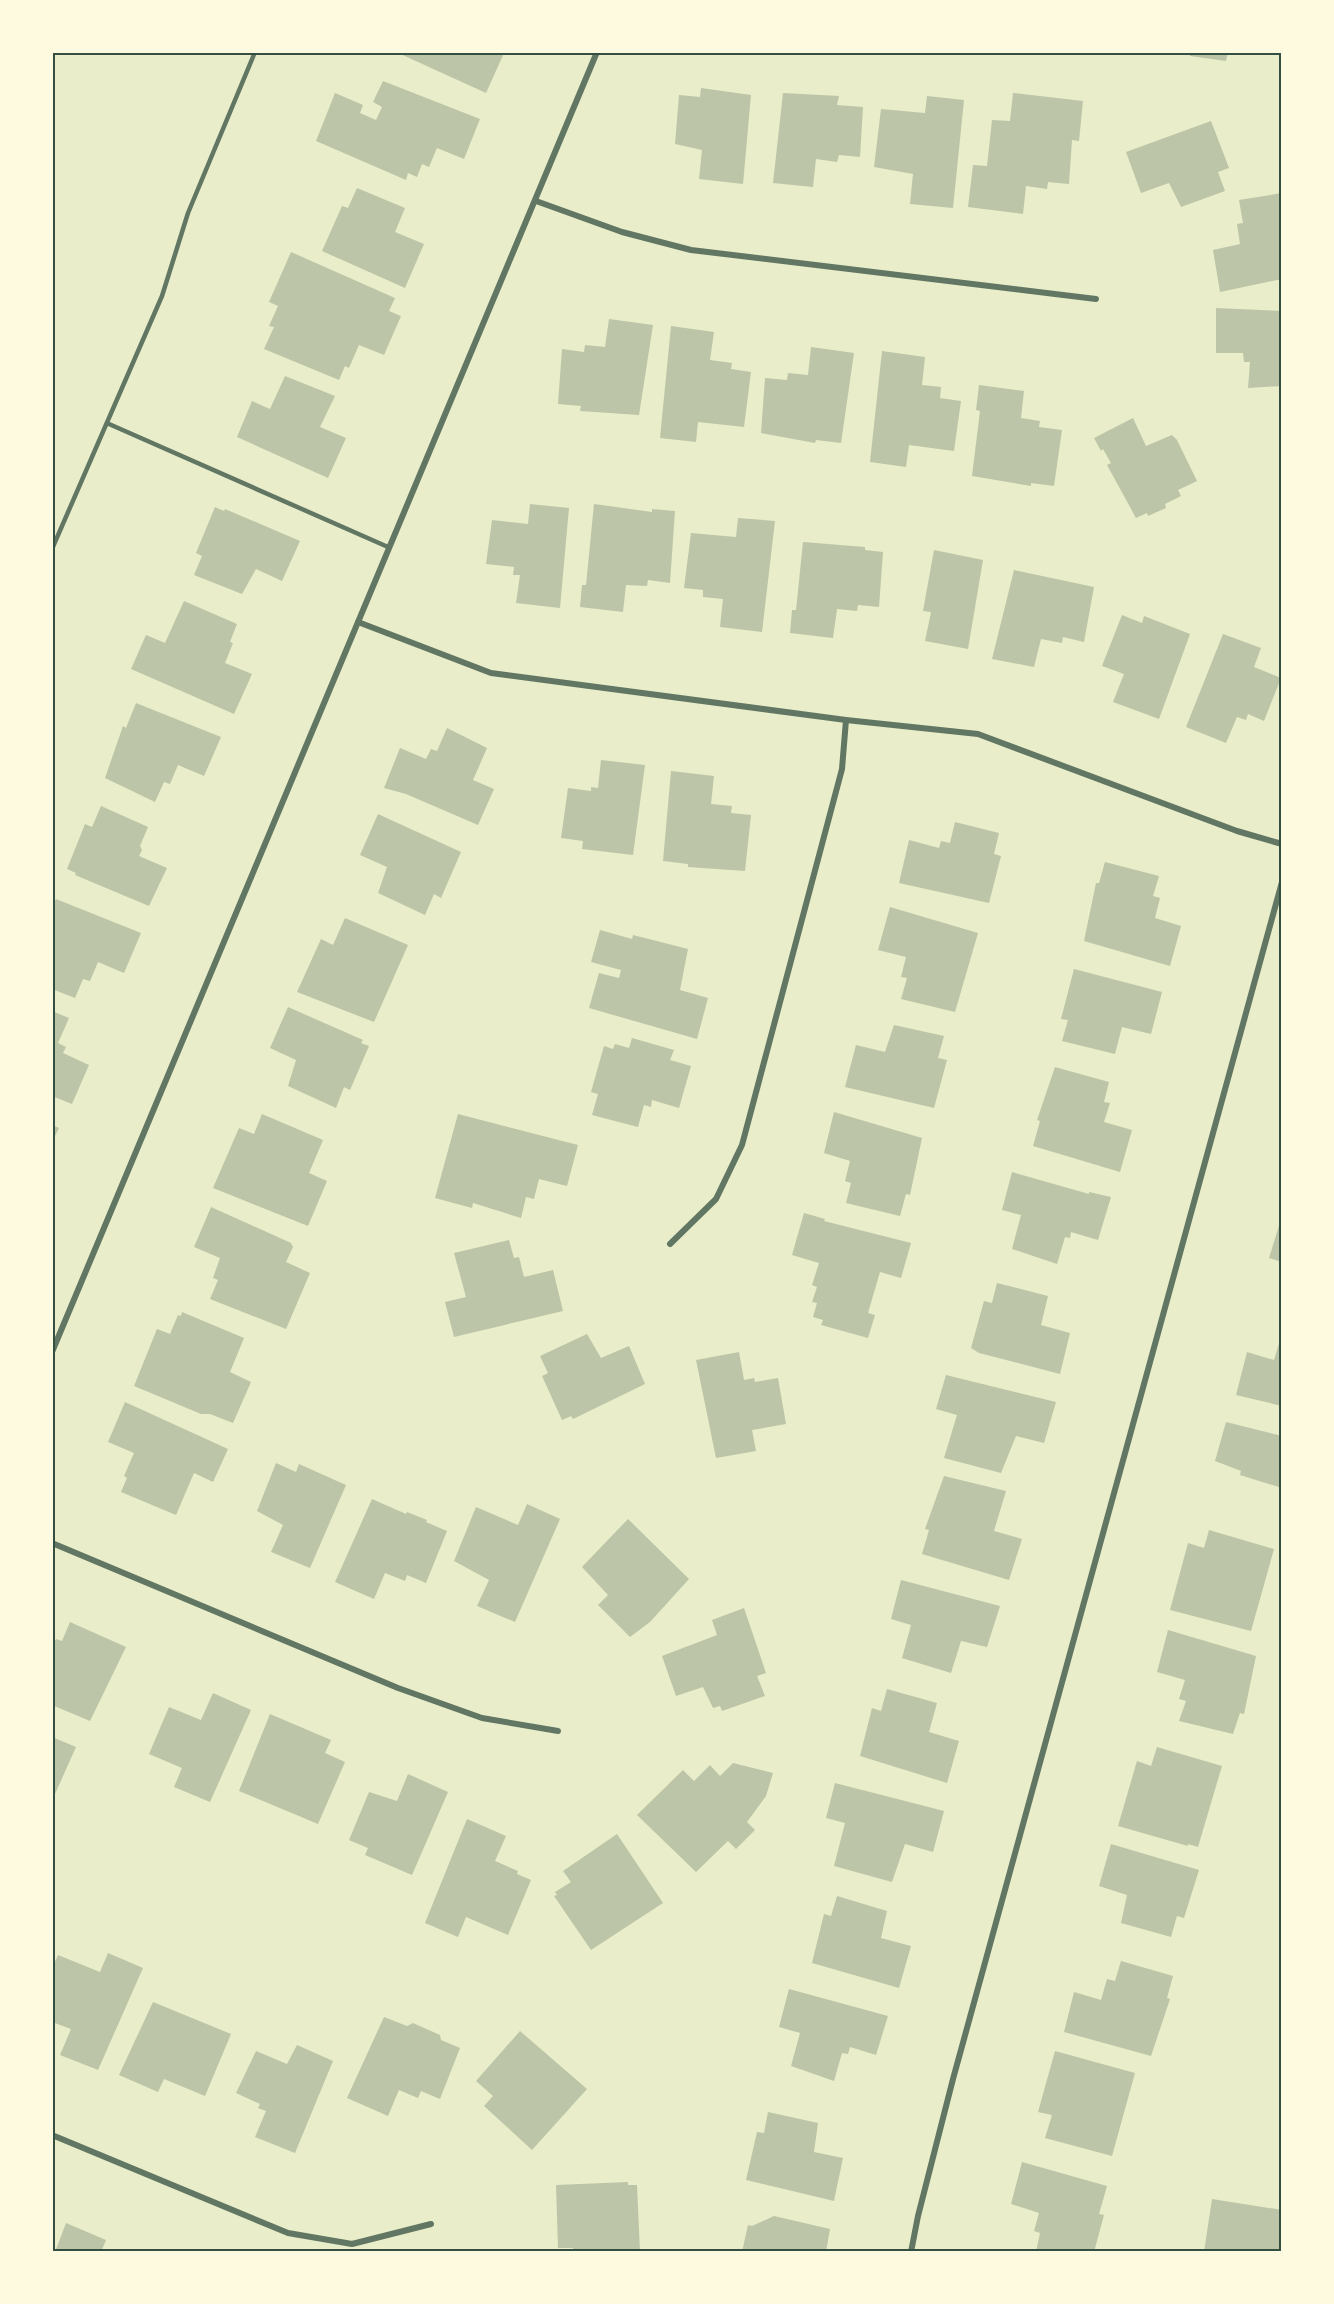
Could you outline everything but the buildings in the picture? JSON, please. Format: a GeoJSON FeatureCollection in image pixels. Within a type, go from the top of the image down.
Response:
{"type":"FeatureCollection","features":[{"type":"Feature","properties":{"kind":"street"},"geometry":{"type":"LineString","coordinates":[[52,1352],[137,1156],[388,547],[597,52]]}},
{"type":"Feature","properties":{"kind":"street"},"geometry":{"type":"LineString","coordinates":[[536,201],[622,232],[691,250],[1096,299]]}},
{"type":"Feature","properties":{"kind":"street"},"geometry":{"type":"LineString","coordinates":[[358,622],[491,673],[846,720],[978,734],[1238,831],[1281,844]]}},
{"type":"Feature","properties":{"kind":"street"},"geometry":{"type":"LineString","coordinates":[[670,1244],[716,1199],[742,1145],[842,769],[846,720]]}},
{"type":"Feature","properties":{"kind":"street"},"geometry":{"type":"LineString","coordinates":[[911,2252],[953,2079],[1281,882]]}},
{"type":"Feature","properties":{"kind":"street"},"geometry":{"type":"LineString","coordinates":[[52,1542],[398,1688],[482,1718],[558,1731]]}},
{"type":"Feature","properties":{"kind":"street"},"geometry":{"type":"LineString","coordinates":[[52,2134],[288,2233],[352,2244],[431,2224]]}},
{"type":"Feature","properties":{"kind":"lane"},"geometry":{"type":"LineString","coordinates":[[52,549],[109,424],[162,296],[188,213],[255,52]]}},
{"type":"Feature","properties":{"kind":"lane"},"geometry":{"type":"LineString","coordinates":[[109,424],[388,547]]}}]}
